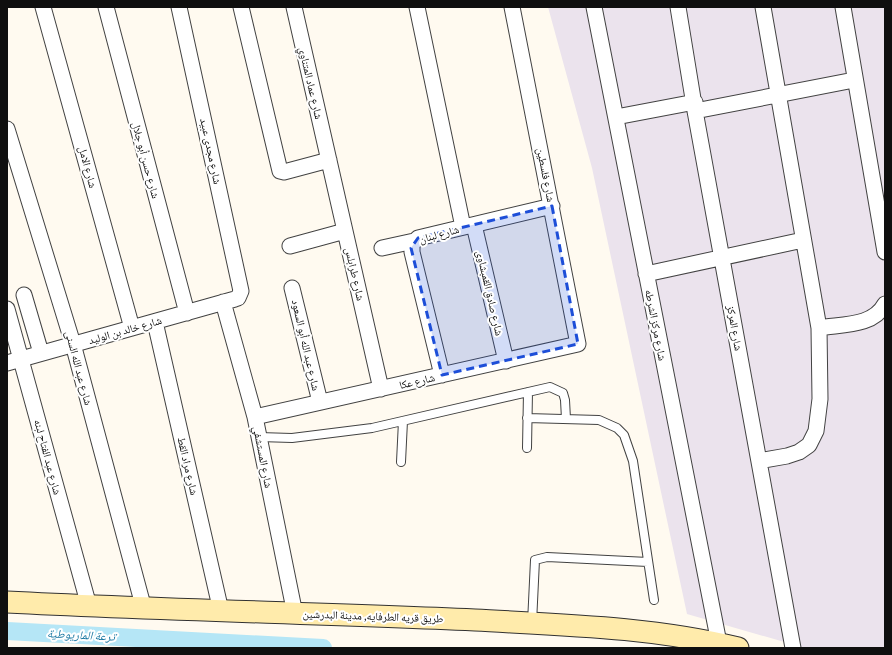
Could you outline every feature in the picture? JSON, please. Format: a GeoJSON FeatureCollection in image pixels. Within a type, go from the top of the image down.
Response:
{"type":"FeatureCollection","features":[{"type":"Feature","properties":{"kind":"main road","name":"طريق قريه الطرفايه, مدينة البدرشين"},"geometry":{"type":"LineString","coordinates":[[7,602],[221,612],[385,615],[532,623],[647,632],[728,646]]}},
{"type":"Feature","properties":{"kind":"street","name":"شارع الامل"},"geometry":{"type":"LineString","coordinates":[[44,7],[132,328]]}},
{"type":"Feature","properties":{"kind":"street","name":"شارع حسن أبو جلال"},"geometry":{"type":"LineString","coordinates":[[106,7],[187,313]]}},
{"type":"Feature","properties":{"kind":"street","name":"شارع مجدى عبيد"},"geometry":{"type":"LineString","coordinates":[[179,7],[242,291],[241,294]]}},
{"type":"Feature","properties":{"kind":"street"},"geometry":{"type":"LineString","coordinates":[[241,7],[280,171],[329,160]]}},
{"type":"Feature","properties":{"kind":"street","name":"شارع عماد المتناوي"},"geometry":{"type":"LineString","coordinates":[[294,7],[329,160]]}},
{"type":"Feature","properties":{"kind":"street","name":"شارع صادق القمبشاوى"},"geometry":{"type":"LineString","coordinates":[[417,7],[468,226],[506,361]]}},
{"type":"Feature","properties":{"kind":"street","name":"شارع فلسطين"},"geometry":{"type":"LineString","coordinates":[[512,7],[578,344]]}},
{"type":"Feature","properties":{"kind":"street","name":"شارع مركز الشرطه"},"geometry":{"type":"LineString","coordinates":[[594,7],[646,274],[728,646]]}},
{"type":"Feature","properties":{"kind":"street","name":"شارع المركز"},"geometry":{"type":"LineString","coordinates":[[678,7],[793,648]]}},
{"type":"Feature","properties":{"kind":"street"},"geometry":{"type":"LineString","coordinates":[[759,461],[787,456],[799,452],[809,445],[816,431],[820,399],[819,328],[777,95],[763,7]]}},
{"type":"Feature","properties":{"kind":"street"},"geometry":{"type":"LineString","coordinates":[[843,7],[854,80],[885,252]]}},
{"type":"Feature","properties":{"kind":"street"},"geometry":{"type":"LineString","coordinates":[[616,117],[777,95],[854,80]]}},
{"type":"Feature","properties":{"kind":"street","name":"شارع عبد الله السنى"},"geometry":{"type":"LineString","coordinates":[[7,129],[73,344],[144,609]]}},
{"type":"Feature","properties":{"kind":"street","name":"شارع طرابلس"},"geometry":{"type":"LineString","coordinates":[[329,160],[381,389]]}},
{"type":"Feature","properties":{"kind":"street","name":"شارع لبنان"},"geometry":{"type":"LineString","coordinates":[[442,375],[412,252],[412,244],[414,241],[468,226],[552,206]]}},
{"type":"Feature","properties":{"kind":"street"},"geometry":{"type":"LineString","coordinates":[[290,246],[345,231]]}},
{"type":"Feature","properties":{"kind":"street"},"geometry":{"type":"LineString","coordinates":[[646,274],[803,240]]}},
{"type":"Feature","properties":{"kind":"street"},"geometry":{"type":"LineString","coordinates":[[382,248],[414,241]]}},
{"type":"Feature","properties":{"kind":"street","name":"شارع عبد الله أبو السعود"},"geometry":{"type":"LineString","coordinates":[[292,288],[320,402]]}},
{"type":"Feature","properties":{"kind":"street","name":"شارع خالد بن الوليد"},"geometry":{"type":"LineString","coordinates":[[14,361],[238,298],[241,294]]}},
{"type":"Feature","properties":{"kind":"street"},"geometry":{"type":"LineString","coordinates":[[24,295],[41,353]]}},
{"type":"Feature","properties":{"kind":"street","name":"شارع المستشفي"},"geometry":{"type":"LineString","coordinates":[[223,302],[255,417],[295,614]]}},
{"type":"Feature","properties":{"kind":"street"},"geometry":{"type":"LineString","coordinates":[[819,328],[871,320],[881,313],[885,304]]}},
{"type":"Feature","properties":{"kind":"street","name":"شارع عبد الفتاح لبنه"},"geometry":{"type":"LineString","coordinates":[[7,309],[14,361],[89,606]]}},
{"type":"Feature","properties":{"kind":"street","name":"شارع مراد القط"},"geometry":{"type":"LineString","coordinates":[[155,322],[221,612]]}},
{"type":"Feature","properties":{"kind":"street","name":"شارع عكا"},"geometry":{"type":"LineString","coordinates":[[255,417],[578,344]]}},
{"type":"Feature","properties":{"kind":"lane"},"geometry":{"type":"LineString","coordinates":[[259,437],[302,437],[372,428],[550,387],[562,393],[565,400],[566,419]]}},
{"type":"Feature","properties":{"kind":"lane"},"geometry":{"type":"LineString","coordinates":[[526,448],[528,392]]}},
{"type":"Feature","properties":{"kind":"lane"},"geometry":{"type":"LineString","coordinates":[[527,418],[598,420],[617,428],[624,435],[633,461],[654,600]]}},
{"type":"Feature","properties":{"kind":"lane"},"geometry":{"type":"LineString","coordinates":[[401,462],[402,421]]}},
{"type":"Feature","properties":{"kind":"lane"},"geometry":{"type":"LineString","coordinates":[[532,623],[535,560],[546,557],[648,562]]}},
{"type":"Feature","properties":{"kind":"highlighted area"},"geometry":{"type":"Polygon","coordinates":[[[552,206],[578,344],[442,375],[411,248],[418,238],[552,206]]]}},
{"type":"Feature","properties":{"kind":"shaded area"},"geometry":{"type":"Polygon","coordinates":[[[548,7],[885,7],[885,648],[805,648],[687,614],[592,168],[548,7]]]}},
{"type":"Feature","properties":{"kind":"waterway","name":"ترعة الماريوطية"},"geometry":{"type":"LineString","coordinates":[[7,631],[323,648]]}}]}
